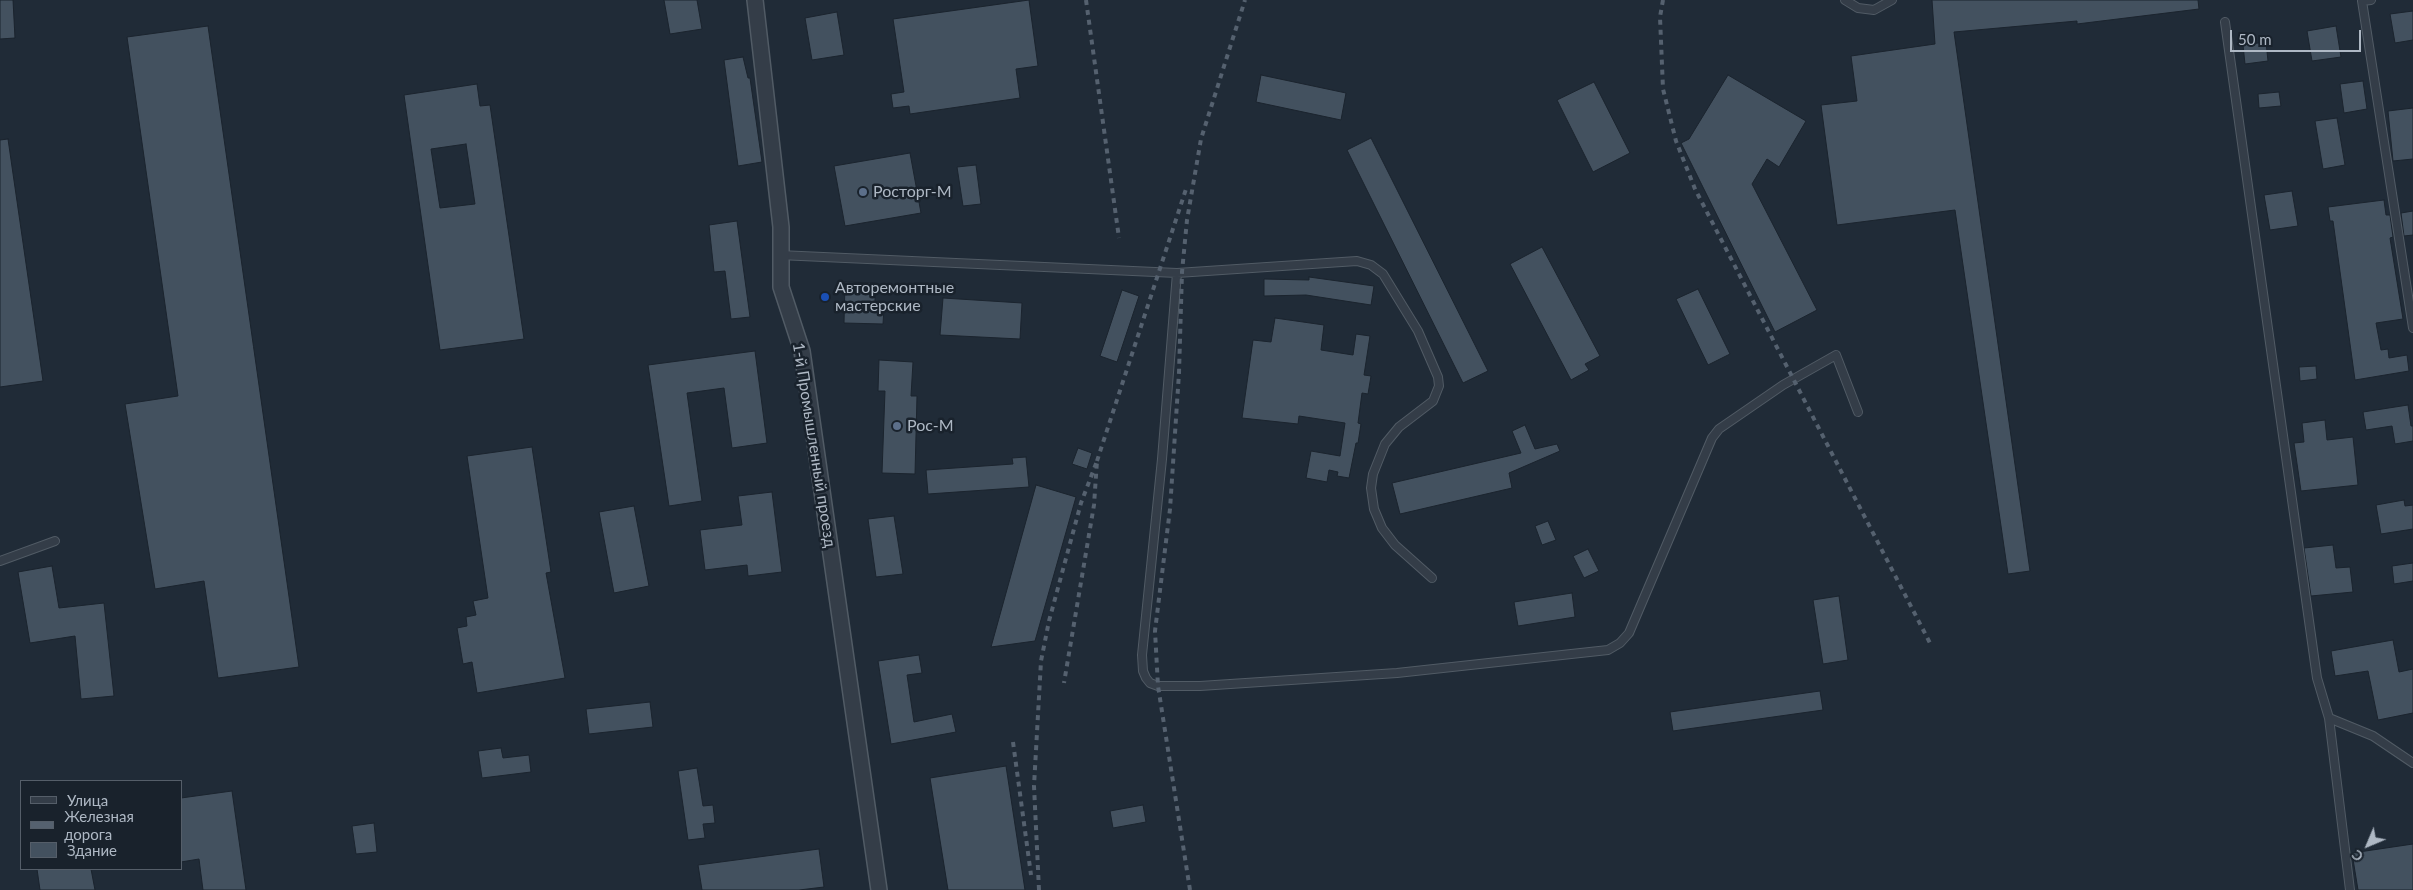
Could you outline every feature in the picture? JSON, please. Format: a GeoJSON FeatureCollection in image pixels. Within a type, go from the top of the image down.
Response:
{"type":"FeatureCollection","features":[{"type":"Feature","properties":{"kind":"street","name":"1-й Промышленный проезд"},"geometry":{"type":"LineString","coordinates":[[755,0],[781,227],[779,255],[784,300],[802,351],[879,890]]}},
{"type":"Feature","properties":{"kind":"lane"},"geometry":{"type":"LineString","coordinates":[[1845,0],[1858,8],[1874,10],[1892,0]]}},
{"type":"Feature","properties":{"kind":"lane"},"geometry":{"type":"LineString","coordinates":[[2371,0],[2362,1],[2413,328]]}},
{"type":"Feature","properties":{"kind":"lane"},"geometry":{"type":"LineString","coordinates":[[2225,22],[2317,678],[2329,718],[2350,890]]}},
{"type":"Feature","properties":{"kind":"lane"},"geometry":{"type":"LineString","coordinates":[[779,255],[1177,273],[1357,261],[1372,264],[1384,274],[1418,331],[1438,377],[1439,386],[1433,401],[1399,427],[1385,444],[1373,474],[1374,509],[1382,528],[1395,545],[1432,578]]}},
{"type":"Feature","properties":{"kind":"lane"},"geometry":{"type":"LineString","coordinates":[[1177,273],[1162,459],[1142,655],[1143,671],[1146,678],[1150,683],[1158,686],[1200,686],[1397,673],[1608,650],[1620,643],[1629,633],[1712,438],[1719,428],[1782,385],[1836,355],[1858,412]]}},
{"type":"Feature","properties":{"kind":"lane"},"geometry":{"type":"LineString","coordinates":[[0,560],[55,542]]}},
{"type":"Feature","properties":{"kind":"lane"},"geometry":{"type":"LineString","coordinates":[[2329,718],[2373,736],[2413,763]]}},
{"type":"Feature","properties":{"kind":"building"},"geometry":{"type":"Polygon","coordinates":[[[0,0],[13,0],[15,38],[0,39],[0,0]]]}},
{"type":"Feature","properties":{"kind":"building"},"geometry":{"type":"Polygon","coordinates":[[[664,0],[697,0],[702,29],[670,34],[664,0]]]}},
{"type":"Feature","properties":{"kind":"building"},"geometry":{"type":"Polygon","coordinates":[[[1029,0],[1038,66],[1016,69],[1020,98],[910,114],[909,106],[893,108],[891,94],[904,92],[893,19],[1029,0]]]}},
{"type":"Feature","properties":{"kind":"building"},"geometry":{"type":"Polygon","coordinates":[[[1932,0],[2198,0],[2199,9],[2077,24],[2077,21],[1954,32],[2030,571],[2008,574],[1955,210],[1837,225],[1821,105],[1857,101],[1851,56],[1935,44],[1932,0]]]}},
{"type":"Feature","properties":{"kind":"building"},"geometry":{"type":"Polygon","coordinates":[[[2413,11],[2413,40],[2395,43],[2390,14],[2413,11]]]}},
{"type":"Feature","properties":{"kind":"building"},"geometry":{"type":"Polygon","coordinates":[[[837,12],[844,55],[812,60],[805,18],[837,12]]]}},
{"type":"Feature","properties":{"kind":"building"},"geometry":{"type":"Polygon","coordinates":[[[208,26],[299,667],[218,678],[204,581],[155,589],[125,404],[178,396],[127,37],[208,26]]]}},
{"type":"Feature","properties":{"kind":"building"},"geometry":{"type":"Polygon","coordinates":[[[2336,26],[2341,57],[2312,61],[2307,31],[2336,26]]]}},
{"type":"Feature","properties":{"kind":"building"},"geometry":{"type":"Polygon","coordinates":[[[2266,42],[2268,61],[2245,64],[2243,45],[2266,42]]]}},
{"type":"Feature","properties":{"kind":"building"},"geometry":{"type":"Polygon","coordinates":[[[743,57],[748,78],[750,78],[762,162],[738,166],[724,60],[743,57]]]}},
{"type":"Feature","properties":{"kind":"building"},"geometry":{"type":"Polygon","coordinates":[[[1261,75],[1346,93],[1341,120],[1256,102],[1261,75]]]}},
{"type":"Feature","properties":{"kind":"building"},"geometry":{"type":"Polygon","coordinates":[[[1728,75],[1806,121],[1779,167],[1767,159],[1752,184],[1817,310],[1775,332],[1681,143],[1689,139],[1728,75]]]}},
{"type":"Feature","properties":{"kind":"building"},"geometry":{"type":"Polygon","coordinates":[[[2363,81],[2367,109],[2344,113],[2340,84],[2363,81]]]}},
{"type":"Feature","properties":{"kind":"building"},"geometry":{"type":"Polygon","coordinates":[[[1594,82],[1630,153],[1593,172],[1557,100],[1594,82]]]}},
{"type":"Feature","properties":{"kind":"building"},"geometry":{"type":"Polygon","coordinates":[[[477,84],[480,106],[490,105],[524,339],[440,350],[404,95],[477,84]],[[466,144],[431,149],[440,208],[475,204],[466,144]]]}},
{"type":"Feature","properties":{"kind":"building"},"geometry":{"type":"Polygon","coordinates":[[[2279,92],[2281,106],[2259,108],[2258,94],[2279,92]]]}},
{"type":"Feature","properties":{"kind":"building"},"geometry":{"type":"Polygon","coordinates":[[[2413,108],[2413,159],[2393,161],[2388,111],[2413,108]]]}},
{"type":"Feature","properties":{"kind":"building"},"geometry":{"type":"Polygon","coordinates":[[[2337,118],[2345,165],[2323,169],[2315,121],[2337,118]]]}},
{"type":"Feature","properties":{"kind":"building"},"geometry":{"type":"Polygon","coordinates":[[[1371,138],[1488,371],[1463,383],[1347,150],[1371,138]]]}},
{"type":"Feature","properties":{"kind":"building"},"geometry":{"type":"Polygon","coordinates":[[[8,139],[43,381],[0,387],[0,140],[8,139]]]}},
{"type":"Feature","properties":{"kind":"building"},"geometry":{"type":"Polygon","coordinates":[[[910,153],[921,213],[845,226],[834,166],[910,153]]]}},
{"type":"Feature","properties":{"kind":"building"},"geometry":{"type":"Polygon","coordinates":[[[976,165],[981,204],[963,206],[957,167],[976,165]]]}},
{"type":"Feature","properties":{"kind":"building"},"geometry":{"type":"Polygon","coordinates":[[[2292,191],[2298,226],[2270,230],[2264,195],[2292,191]]]}},
{"type":"Feature","properties":{"kind":"building"},"geometry":{"type":"Polygon","coordinates":[[[2384,200],[2386,215],[2390,215],[2393,237],[2390,238],[2403,319],[2376,323],[2381,350],[2388,349],[2389,358],[2407,355],[2409,371],[2355,380],[2333,221],[2330,221],[2328,207],[2384,200]]]}},
{"type":"Feature","properties":{"kind":"building"},"geometry":{"type":"Polygon","coordinates":[[[2413,211],[2413,235],[2404,236],[2401,213],[2413,211]]]}},
{"type":"Feature","properties":{"kind":"building"},"geometry":{"type":"Polygon","coordinates":[[[737,221],[750,317],[731,319],[725,271],[714,272],[709,225],[737,221]]]}},
{"type":"Feature","properties":{"kind":"building"},"geometry":{"type":"Polygon","coordinates":[[[1542,247],[1600,356],[1585,364],[1589,370],[1571,380],[1510,264],[1542,247]]]}},
{"type":"Feature","properties":{"kind":"building"},"geometry":{"type":"Polygon","coordinates":[[[1309,277],[1374,286],[1371,305],[1306,295],[1264,296],[1264,279],[1309,280],[1309,277]]]}},
{"type":"Feature","properties":{"kind":"building"},"geometry":{"type":"Polygon","coordinates":[[[845,282],[875,283],[875,308],[884,308],[883,324],[844,323],[845,282]]]}},
{"type":"Feature","properties":{"kind":"building"},"geometry":{"type":"Polygon","coordinates":[[[1698,289],[1730,354],[1708,365],[1676,299],[1698,289]]]}},
{"type":"Feature","properties":{"kind":"building"},"geometry":{"type":"Polygon","coordinates":[[[1122,290],[1139,296],[1117,362],[1100,356],[1122,290]]]}},
{"type":"Feature","properties":{"kind":"building"},"geometry":{"type":"Polygon","coordinates":[[[943,298],[1022,303],[1020,339],[940,335],[943,298]]]}},
{"type":"Feature","properties":{"kind":"building"},"geometry":{"type":"Polygon","coordinates":[[[1275,318],[1324,325],[1321,350],[1353,355],[1356,334],[1370,336],[1364,375],[1371,376],[1368,394],[1362,393],[1358,423],[1361,424],[1349,478],[1337,476],[1338,472],[1329,470],[1327,482],[1306,478],[1311,451],[1340,456],[1345,423],[1299,416],[1298,424],[1242,418],[1253,340],[1271,342],[1275,318]]]}},
{"type":"Feature","properties":{"kind":"building"},"geometry":{"type":"Polygon","coordinates":[[[755,351],[767,443],[732,448],[724,388],[687,393],[702,501],[669,506],[648,365],[755,351]]]}},
{"type":"Feature","properties":{"kind":"building"},"geometry":{"type":"Polygon","coordinates":[[[879,360],[913,362],[911,396],[917,396],[915,474],[882,473],[885,391],[878,391],[879,360]]]}},
{"type":"Feature","properties":{"kind":"building"},"geometry":{"type":"Polygon","coordinates":[[[2316,366],[2317,379],[2300,381],[2299,367],[2316,366]]]}},
{"type":"Feature","properties":{"kind":"building"},"geometry":{"type":"Polygon","coordinates":[[[2408,405],[2411,426],[2413,426],[2413,441],[2395,444],[2392,426],[2366,430],[2363,412],[2408,405]]]}},
{"type":"Feature","properties":{"kind":"building"},"geometry":{"type":"Polygon","coordinates":[[[2325,420],[2327,440],[2353,437],[2358,485],[2301,491],[2294,443],[2304,442],[2302,423],[2325,420]]]}},
{"type":"Feature","properties":{"kind":"building"},"geometry":{"type":"Polygon","coordinates":[[[1525,425],[1535,449],[1557,444],[1560,451],[1509,473],[1512,488],[1400,514],[1392,483],[1521,453],[1512,431],[1525,425]]]}},
{"type":"Feature","properties":{"kind":"building"},"geometry":{"type":"Polygon","coordinates":[[[532,447],[551,572],[546,573],[565,678],[477,693],[472,662],[463,664],[457,628],[467,626],[466,617],[476,615],[473,601],[488,598],[467,456],[532,447]]]}},
{"type":"Feature","properties":{"kind":"building"},"geometry":{"type":"Polygon","coordinates":[[[1078,448],[1092,453],[1087,469],[1072,464],[1078,448]]]}},
{"type":"Feature","properties":{"kind":"building"},"geometry":{"type":"Polygon","coordinates":[[[1026,457],[1029,487],[928,494],[926,470],[1013,464],[1012,458],[1026,457]]]}},
{"type":"Feature","properties":{"kind":"building"},"geometry":{"type":"Polygon","coordinates":[[[1036,485],[1076,497],[1035,641],[991,647],[1036,485]]]}},
{"type":"Feature","properties":{"kind":"building"},"geometry":{"type":"Polygon","coordinates":[[[772,492],[782,572],[748,576],[747,565],[705,570],[700,530],[742,525],[738,496],[772,492]]]}},
{"type":"Feature","properties":{"kind":"building"},"geometry":{"type":"Polygon","coordinates":[[[2404,500],[2405,506],[2413,505],[2413,529],[2381,534],[2376,505],[2404,500]]]}},
{"type":"Feature","properties":{"kind":"building"},"geometry":{"type":"Polygon","coordinates":[[[634,506],[649,586],[614,593],[599,512],[634,506]]]}},
{"type":"Feature","properties":{"kind":"building"},"geometry":{"type":"Polygon","coordinates":[[[894,516],[903,574],[876,577],[868,519],[894,516]]]}},
{"type":"Feature","properties":{"kind":"building"},"geometry":{"type":"Polygon","coordinates":[[[1548,521],[1556,540],[1542,545],[1535,526],[1548,521]]]}},
{"type":"Feature","properties":{"kind":"building"},"geometry":{"type":"Polygon","coordinates":[[[2333,545],[2336,568],[2350,567],[2353,592],[2311,596],[2304,548],[2333,545]]]}},
{"type":"Feature","properties":{"kind":"building"},"geometry":{"type":"Polygon","coordinates":[[[1588,549],[1599,571],[1584,578],[1573,556],[1588,549]]]}},
{"type":"Feature","properties":{"kind":"building"},"geometry":{"type":"Polygon","coordinates":[[[2413,563],[2413,581],[2394,584],[2392,566],[2413,563]]]}},
{"type":"Feature","properties":{"kind":"building"},"geometry":{"type":"Polygon","coordinates":[[[52,566],[59,608],[104,603],[114,696],[81,699],[75,636],[30,643],[18,572],[52,566]]]}},
{"type":"Feature","properties":{"kind":"building"},"geometry":{"type":"Polygon","coordinates":[[[1572,593],[1575,617],[1518,626],[1514,602],[1572,593]]]}},
{"type":"Feature","properties":{"kind":"building"},"geometry":{"type":"Polygon","coordinates":[[[1839,596],[1848,660],[1823,664],[1813,600],[1839,596]]]}},
{"type":"Feature","properties":{"kind":"building"},"geometry":{"type":"Polygon","coordinates":[[[2393,640],[2399,672],[2413,669],[2413,713],[2378,720],[2368,671],[2335,676],[2331,651],[2393,640]]]}},
{"type":"Feature","properties":{"kind":"building"},"geometry":{"type":"Polygon","coordinates":[[[919,655],[922,673],[907,675],[914,722],[952,714],[956,732],[891,744],[878,661],[919,655]]]}},
{"type":"Feature","properties":{"kind":"building"},"geometry":{"type":"Polygon","coordinates":[[[1820,691],[1823,710],[1673,731],[1670,712],[1820,691]]]}},
{"type":"Feature","properties":{"kind":"building"},"geometry":{"type":"Polygon","coordinates":[[[650,702],[653,727],[589,734],[586,709],[650,702]]]}},
{"type":"Feature","properties":{"kind":"building"},"geometry":{"type":"Polygon","coordinates":[[[501,748],[503,758],[529,755],[531,772],[482,778],[478,751],[501,748]]]}},
{"type":"Feature","properties":{"kind":"building"},"geometry":{"type":"Polygon","coordinates":[[[1006,766],[1025,890],[948,890],[930,778],[1006,766]]]}},
{"type":"Feature","properties":{"kind":"building"},"geometry":{"type":"Polygon","coordinates":[[[697,768],[703,806],[713,805],[715,823],[703,824],[705,838],[688,840],[678,771],[697,768]]]}},
{"type":"Feature","properties":{"kind":"building"},"geometry":{"type":"Polygon","coordinates":[[[232,791],[246,890],[203,890],[199,859],[182,862],[182,798],[232,791]]]}},
{"type":"Feature","properties":{"kind":"building"},"geometry":{"type":"Polygon","coordinates":[[[1143,805],[1146,822],[1113,828],[1110,811],[1143,805]]]}},
{"type":"Feature","properties":{"kind":"building"},"geometry":{"type":"Polygon","coordinates":[[[374,823],[377,852],[356,854],[352,826],[374,823]]]}},
{"type":"Feature","properties":{"kind":"building"},"geometry":{"type":"Polygon","coordinates":[[[2413,844],[2413,890],[2358,890],[2352,853],[2413,844]]]}},
{"type":"Feature","properties":{"kind":"building"},"geometry":{"type":"Polygon","coordinates":[[[819,849],[824,887],[799,890],[702,890],[698,865],[819,849]]]}},
{"type":"Feature","properties":{"kind":"building"},"geometry":{"type":"Polygon","coordinates":[[[37,870],[91,870],[95,890],[40,890],[37,870]]]}},
{"type":"Feature","properties":{"kind":"railway"},"geometry":{"type":"LineString","coordinates":[[1086,0],[1119,238]]}},
{"type":"Feature","properties":{"kind":"railway"},"geometry":{"type":"LineString","coordinates":[[1190,890],[1158,686],[1155,631],[1170,509],[1179,373],[1182,272],[1187,220],[1201,139],[1245,0]]}},
{"type":"Feature","properties":{"kind":"railway"},"geometry":{"type":"LineString","coordinates":[[1663,0],[1660,17],[1663,89],[1676,141],[1695,189],[1931,645]]}},
{"type":"Feature","properties":{"kind":"railway"},"geometry":{"type":"LineString","coordinates":[[1097,461],[1187,186]]}},
{"type":"Feature","properties":{"kind":"railway"},"geometry":{"type":"LineString","coordinates":[[1039,890],[1034,786],[1041,661],[1049,621],[1081,503],[1097,461],[1094,505],[1064,683]]}},
{"type":"Feature","properties":{"kind":"railway"},"geometry":{"type":"LineString","coordinates":[[1013,742],[1031,875]]}},
{"type":"Feature","properties":{"kind":"place","name":"Росторг-М"},"geometry":{"type":"Point","coordinates":[863,192]}},
{"type":"Feature","properties":{"kind":"place","name":"Авторемонтные мастерские"},"geometry":{"type":"Point","coordinates":[825,297]}},
{"type":"Feature","properties":{"kind":"place","name":"Рос-М"},"geometry":{"type":"Point","coordinates":[897,426]}}]}
